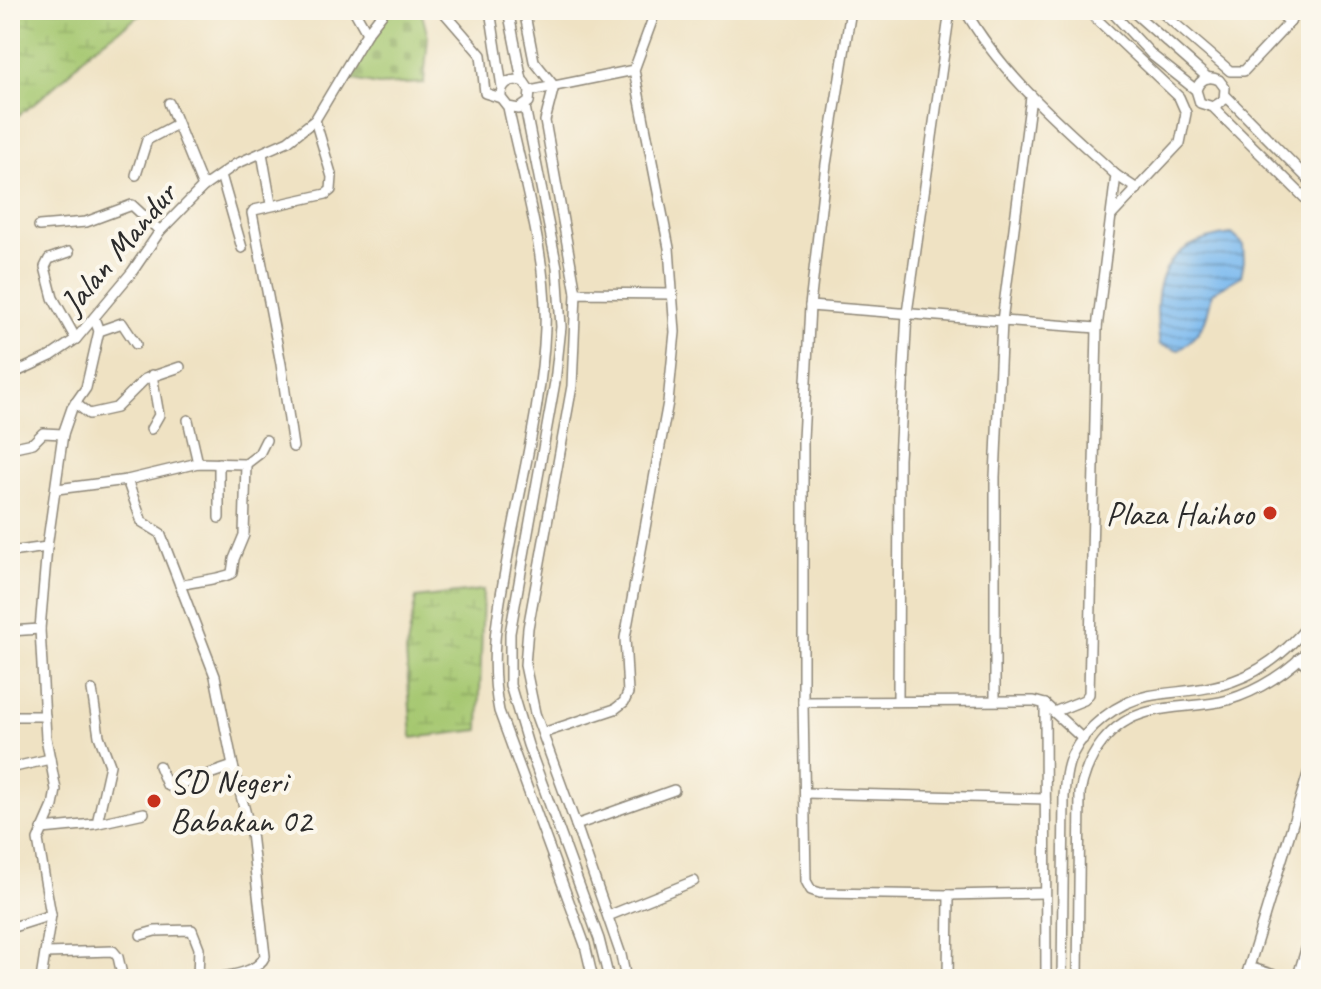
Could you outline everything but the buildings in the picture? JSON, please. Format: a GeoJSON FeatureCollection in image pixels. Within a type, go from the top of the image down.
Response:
{"type":"FeatureCollection","features":[{"type":"Feature","properties":{"kind":"street"},"geometry":{"type":"LineString","coordinates":[[354,10],[367,33]]}},
{"type":"Feature","properties":{"kind":"street","name":"Jalan Mandur"},"geometry":{"type":"LineString","coordinates":[[10,375],[51,356],[76,339],[132,272],[160,231],[203,187],[236,164],[288,141],[315,120],[367,33],[385,10]]}},
{"type":"Feature","properties":{"kind":"street"},"geometry":{"type":"LineString","coordinates":[[442,10],[481,55],[485,93],[501,98],[508,107],[541,270],[545,328],[539,382],[494,632],[494,686],[499,711],[585,945],[593,979]]}},
{"type":"Feature","properties":{"kind":"street"},"geometry":{"type":"LineString","coordinates":[[490,10],[501,98]]}},
{"type":"Feature","properties":{"kind":"street"},"geometry":{"type":"LineString","coordinates":[[508,10],[522,80],[530,91],[525,107],[508,107]]}},
{"type":"Feature","properties":{"kind":"street"},"geometry":{"type":"LineString","coordinates":[[524,10],[534,61],[554,86]]}},
{"type":"Feature","properties":{"kind":"street"},"geometry":{"type":"LineString","coordinates":[[543,733],[615,709],[624,702],[628,693],[625,638],[672,370],[675,332],[669,248],[634,70],[656,10]]}},
{"type":"Feature","properties":{"kind":"street"},"geometry":{"type":"LineString","coordinates":[[851,10],[826,164],[810,306],[803,439],[806,881],[811,890],[820,893],[1044,893]]}},
{"type":"Feature","properties":{"kind":"street"},"geometry":{"type":"LineString","coordinates":[[898,701],[899,459],[907,313],[950,10]]}},
{"type":"Feature","properties":{"kind":"street"},"geometry":{"type":"LineString","coordinates":[[965,10],[984,40],[1031,97],[1116,175],[1137,189]]}},
{"type":"Feature","properties":{"kind":"street"},"geometry":{"type":"LineString","coordinates":[[1087,10],[1179,97],[1186,113],[1180,143],[1112,215]]}},
{"type":"Feature","properties":{"kind":"street"},"geometry":{"type":"LineString","coordinates":[[1110,10],[1153,56],[1196,90]]}},
{"type":"Feature","properties":{"kind":"street"},"geometry":{"type":"LineString","coordinates":[[1131,10],[1208,78],[1221,82],[1226,96],[1311,182]]}},
{"type":"Feature","properties":{"kind":"street"},"geometry":{"type":"LineString","coordinates":[[1159,10],[1230,71],[1237,73],[1244,71],[1290,22],[1296,10]]}},
{"type":"Feature","properties":{"kind":"street"},"geometry":{"type":"LineString","coordinates":[[1276,10],[1290,22]]}},
{"type":"Feature","properties":{"kind":"street"},"geometry":{"type":"LineString","coordinates":[[530,91],[634,70]]}},
{"type":"Feature","properties":{"kind":"street"},"geometry":{"type":"LineString","coordinates":[[1208,78],[1200,82],[1196,90],[1197,99],[1311,204]]}},
{"type":"Feature","properties":{"kind":"street"},"geometry":{"type":"LineString","coordinates":[[502,87],[515,79],[522,80]]}},
{"type":"Feature","properties":{"kind":"street"},"geometry":{"type":"LineString","coordinates":[[554,86],[545,121],[576,293],[572,386],[526,648],[530,696],[608,916],[626,979]]}},
{"type":"Feature","properties":{"kind":"street"},"geometry":{"type":"LineString","coordinates":[[1186,113],[1197,114],[1221,104],[1226,96]]}},
{"type":"Feature","properties":{"kind":"street"},"geometry":{"type":"LineString","coordinates":[[995,700],[995,477],[1002,321],[1031,97]]}},
{"type":"Feature","properties":{"kind":"street"},"geometry":{"type":"LineString","coordinates":[[169,103],[203,187]]}},
{"type":"Feature","properties":{"kind":"street"},"geometry":{"type":"LineString","coordinates":[[525,107],[557,267],[561,327],[555,382],[510,633],[510,685],[524,733],[599,939],[609,979]]}},
{"type":"Feature","properties":{"kind":"street"},"geometry":{"type":"LineString","coordinates":[[293,447],[281,364],[252,213],[271,204],[326,194],[331,190],[332,177],[315,120]]}},
{"type":"Feature","properties":{"kind":"street"},"geometry":{"type":"LineString","coordinates":[[136,175],[145,142],[177,124]]}},
{"type":"Feature","properties":{"kind":"street"},"geometry":{"type":"LineString","coordinates":[[262,153],[271,204]]}},
{"type":"Feature","properties":{"kind":"street"},"geometry":{"type":"LineString","coordinates":[[221,175],[242,248]]}},
{"type":"Feature","properties":{"kind":"street"},"geometry":{"type":"LineString","coordinates":[[1054,712],[1084,700],[1089,694],[1097,328],[1116,175]]}},
{"type":"Feature","properties":{"kind":"street"},"geometry":{"type":"LineString","coordinates":[[39,226],[86,222],[132,205],[160,231]]}},
{"type":"Feature","properties":{"kind":"street"},"geometry":{"type":"LineString","coordinates":[[69,252],[49,259],[45,267],[53,298],[76,339]]}},
{"type":"Feature","properties":{"kind":"street"},"geometry":{"type":"LineString","coordinates":[[576,293],[672,294]]}},
{"type":"Feature","properties":{"kind":"street"},"geometry":{"type":"LineString","coordinates":[[810,306],[1097,328]]}},
{"type":"Feature","properties":{"kind":"street"},"geometry":{"type":"LineString","coordinates":[[41,979],[51,915],[38,846],[56,790],[45,716],[40,629],[47,547],[63,434],[75,403],[86,388],[99,331],[94,318]]}},
{"type":"Feature","properties":{"kind":"street"},"geometry":{"type":"LineString","coordinates":[[99,331],[122,323],[136,344]]}},
{"type":"Feature","properties":{"kind":"street"},"geometry":{"type":"LineString","coordinates":[[75,403],[89,414],[116,408],[152,375],[180,367]]}},
{"type":"Feature","properties":{"kind":"street"},"geometry":{"type":"LineString","coordinates":[[151,429],[159,415],[152,375]]}},
{"type":"Feature","properties":{"kind":"street"},"geometry":{"type":"LineString","coordinates":[[188,420],[198,463]]}},
{"type":"Feature","properties":{"kind":"street"},"geometry":{"type":"LineString","coordinates":[[10,448],[33,443],[43,433],[63,434]]}},
{"type":"Feature","properties":{"kind":"street"},"geometry":{"type":"LineString","coordinates":[[57,489],[127,480],[198,463],[246,464],[259,454],[266,440]]}},
{"type":"Feature","properties":{"kind":"street"},"geometry":{"type":"LineString","coordinates":[[219,463],[219,518]]}},
{"type":"Feature","properties":{"kind":"street"},"geometry":{"type":"LineString","coordinates":[[180,585],[209,578],[226,578],[232,573],[244,535],[246,464]]}},
{"type":"Feature","properties":{"kind":"street"},"geometry":{"type":"LineString","coordinates":[[127,480],[142,522],[160,533],[215,676],[233,766],[251,833],[265,956],[256,967],[232,977],[209,979]]}},
{"type":"Feature","properties":{"kind":"street"},"geometry":{"type":"LineString","coordinates":[[10,552],[47,547]]}},
{"type":"Feature","properties":{"kind":"street"},"geometry":{"type":"LineString","coordinates":[[1062,979],[1064,797],[1066,770],[1072,754],[1103,719],[1127,703],[1237,680],[1270,663],[1311,622]]}},
{"type":"Feature","properties":{"kind":"street"},"geometry":{"type":"LineString","coordinates":[[10,631],[40,629]]}},
{"type":"Feature","properties":{"kind":"street"},"geometry":{"type":"LineString","coordinates":[[1078,979],[1080,793],[1084,770],[1093,754],[1118,726],[1132,718],[1149,712],[1242,696],[1276,677],[1310,651],[1298,638]]}},
{"type":"Feature","properties":{"kind":"street"},"geometry":{"type":"LineString","coordinates":[[1299,658],[1311,669]]}},
{"type":"Feature","properties":{"kind":"street"},"geometry":{"type":"LineString","coordinates":[[92,690],[99,736],[110,765],[97,823]]}},
{"type":"Feature","properties":{"kind":"street"},"geometry":{"type":"LineString","coordinates":[[803,702],[1034,701],[1045,704],[1083,739]]}},
{"type":"Feature","properties":{"kind":"street"},"geometry":{"type":"LineString","coordinates":[[1045,704],[1046,979]]}},
{"type":"Feature","properties":{"kind":"street"},"geometry":{"type":"LineString","coordinates":[[10,716],[45,716]]}},
{"type":"Feature","properties":{"kind":"street"},"geometry":{"type":"LineString","coordinates":[[10,768],[50,759]]}},
{"type":"Feature","properties":{"kind":"street"},"geometry":{"type":"LineString","coordinates":[[1245,979],[1311,764]]}},
{"type":"Feature","properties":{"kind":"street"},"geometry":{"type":"LineString","coordinates":[[159,766],[167,785],[171,787],[233,766]]}},
{"type":"Feature","properties":{"kind":"street"},"geometry":{"type":"LineString","coordinates":[[576,825],[674,790]]}},
{"type":"Feature","properties":{"kind":"street"},"geometry":{"type":"LineString","coordinates":[[805,793],[1045,799]]}},
{"type":"Feature","properties":{"kind":"street"},"geometry":{"type":"LineString","coordinates":[[42,829],[97,823],[144,813]]}},
{"type":"Feature","properties":{"kind":"street"},"geometry":{"type":"LineString","coordinates":[[608,916],[694,881]]}},
{"type":"Feature","properties":{"kind":"street"},"geometry":{"type":"LineString","coordinates":[[948,979],[949,895]]}},
{"type":"Feature","properties":{"kind":"street"},"geometry":{"type":"LineString","coordinates":[[10,928],[51,915]]}},
{"type":"Feature","properties":{"kind":"street"},"geometry":{"type":"LineString","coordinates":[[141,935],[155,931],[192,930],[199,948],[198,979]]}},
{"type":"Feature","properties":{"kind":"street"},"geometry":{"type":"LineString","coordinates":[[1297,979],[1311,933]]}},
{"type":"Feature","properties":{"kind":"street"},"geometry":{"type":"LineString","coordinates":[[46,953],[113,951],[118,957],[123,979]]}},
{"type":"Feature","properties":{"kind":"street"},"geometry":{"type":"LineString","coordinates":[[1249,967],[1287,979]]}},
{"type":"Feature","properties":{"kind":"green space"},"geometry":{"type":"Polygon","coordinates":[[[10,10],[148,10],[90,50],[66,76],[10,121],[10,10]]]}},
{"type":"Feature","properties":{"kind":"green space"},"geometry":{"type":"Polygon","coordinates":[[[390,10],[421,10],[428,37],[424,83],[378,85],[344,78],[380,20],[390,10]]]}},
{"type":"Feature","properties":{"kind":"green space"},"geometry":{"type":"Polygon","coordinates":[[[483,590],[479,730],[412,738],[406,652],[416,598],[483,590]]]}},
{"type":"Feature","properties":{"kind":"water"},"geometry":{"type":"Polygon","coordinates":[[[1232,234],[1243,244],[1241,276],[1212,293],[1203,326],[1187,344],[1179,350],[1160,345],[1157,302],[1166,269],[1176,256],[1190,246],[1208,238],[1232,234]]]}},
{"type":"Feature","properties":{"kind":"place","name":"Plaza Haihoo"},"geometry":{"type":"Point","coordinates":[1270,513]}},
{"type":"Feature","properties":{"kind":"place","name":"SD Negeri Babakan 02"},"geometry":{"type":"Point","coordinates":[154,801]}}]}
